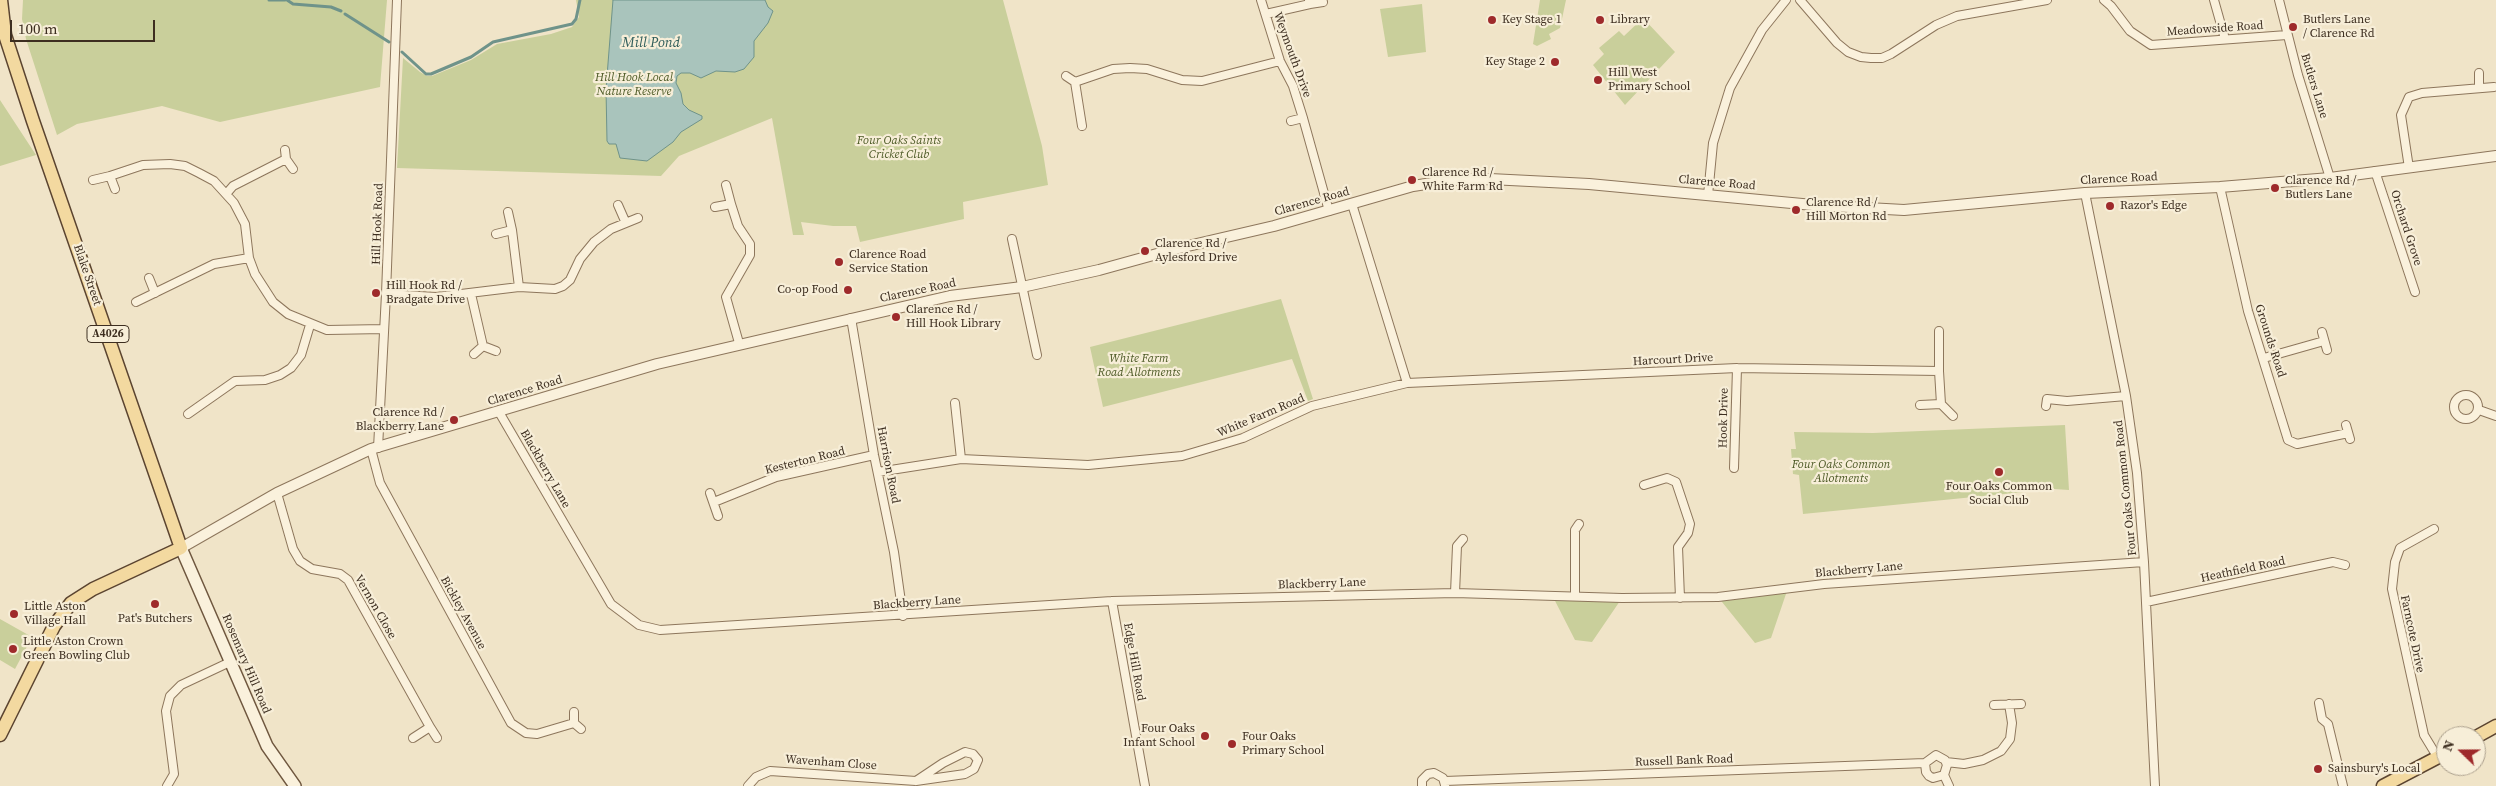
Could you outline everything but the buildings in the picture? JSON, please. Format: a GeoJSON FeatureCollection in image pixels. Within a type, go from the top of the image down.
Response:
{"type":"FeatureCollection","features":[{"type":"Feature","properties":{"kind":"main road","name":"Blake Street"},"geometry":{"type":"LineString","coordinates":[[1,0],[5,35],[23,92],[181,548]]}},
{"type":"Feature","properties":{"kind":"main road","name":"Rosemary Hill Road"},"geometry":{"type":"LineString","coordinates":[[181,548],[267,746],[295,786]]}},
{"type":"Feature","properties":{"kind":"main road"},"geometry":{"type":"LineString","coordinates":[[0,735],[63,612],[80,596],[181,548]]}},
{"type":"Feature","properties":{"kind":"main road"},"geometry":{"type":"LineString","coordinates":[[2383,786],[2436,759]]}},
{"type":"Feature","properties":{"kind":"street","name":"Hill Hook Road"},"geometry":{"type":"LineString","coordinates":[[374,449],[386,294],[397,0]]}},
{"type":"Feature","properties":{"kind":"street","name":"Weymouth Drive"},"geometry":{"type":"LineString","coordinates":[[1261,0],[1280,61],[1293,86],[1330,211]]}},
{"type":"Feature","properties":{"kind":"street"},"geometry":{"type":"LineString","coordinates":[[1708,195],[1713,143],[1730,88],[1762,30],[1786,0]]}},
{"type":"Feature","properties":{"kind":"street"},"geometry":{"type":"LineString","coordinates":[[1800,0],[1836,43],[1848,52],[1861,57],[1871,58],[1882,58],[1891,54],[1936,25],[1957,16],[2047,0]]}},
{"type":"Feature","properties":{"kind":"street","name":"Meadowside Road"},"geometry":{"type":"LineString","coordinates":[[2104,0],[2111,6],[2130,31],[2151,45],[2287,35]]}},
{"type":"Feature","properties":{"kind":"street"},"geometry":{"type":"LineString","coordinates":[[2214,0],[2225,39]]}},
{"type":"Feature","properties":{"kind":"street","name":"Butlers Lane"},"geometry":{"type":"LineString","coordinates":[[2279,0],[2287,35],[2330,178]]}},
{"type":"Feature","properties":{"kind":"street"},"geometry":{"type":"LineString","coordinates":[[1266,14],[1310,2],[1323,2]]}},
{"type":"Feature","properties":{"kind":"street"},"geometry":{"type":"LineString","coordinates":[[1076,82],[1113,69],[1130,68],[1147,69],[1182,80],[1202,81],[1280,61]]}},
{"type":"Feature","properties":{"kind":"street"},"geometry":{"type":"LineString","coordinates":[[2479,72],[2479,88]]}},
{"type":"Feature","properties":{"kind":"street"},"geometry":{"type":"LineString","coordinates":[[1066,76],[1076,82]]}},
{"type":"Feature","properties":{"kind":"street"},"geometry":{"type":"LineString","coordinates":[[1076,82],[1082,126]]}},
{"type":"Feature","properties":{"kind":"street"},"geometry":{"type":"LineString","coordinates":[[2409,168],[2402,115],[2409,97],[2422,93],[2494,87]]}},
{"type":"Feature","properties":{"kind":"street","name":"Weymouth Drive"},"geometry":{"type":"LineString","coordinates":[[1291,121],[1303,118]]}},
{"type":"Feature","properties":{"kind":"street"},"geometry":{"type":"LineString","coordinates":[[285,150],[286,159],[293,169]]}},
{"type":"Feature","properties":{"kind":"street","name":"Clarence Road"},"geometry":{"type":"LineString","coordinates":[[181,548],[277,493],[374,449],[657,364],[739,343],[950,296],[1022,286],[1117,266],[1330,211],[1414,186],[1452,180],[1589,184],[1904,210],[2085,193],[2220,187],[2330,178],[2496,156]]}},
{"type":"Feature","properties":{"kind":"street"},"geometry":{"type":"LineString","coordinates":[[227,193],[233,186],[286,159]]}},
{"type":"Feature","properties":{"kind":"street"},"geometry":{"type":"LineString","coordinates":[[93,180],[143,165],[170,164],[185,166],[199,173],[227,193],[245,224],[249,258],[263,289],[288,314],[327,330],[384,329]]}},
{"type":"Feature","properties":{"kind":"street","name":"Orchard Grove"},"geometry":{"type":"LineString","coordinates":[[2376,171],[2414,292]]}},
{"type":"Feature","properties":{"kind":"street"},"geometry":{"type":"LineString","coordinates":[[110,176],[115,189]]}},
{"type":"Feature","properties":{"kind":"street"},"geometry":{"type":"LineString","coordinates":[[726,186],[738,226],[750,244],[750,255],[726,297],[739,343]]}},
{"type":"Feature","properties":{"kind":"street","name":"Grounds Road"},"geometry":{"type":"LineString","coordinates":[[2220,187],[2248,311],[2288,440],[2297,444],[2348,433]]}},
{"type":"Feature","properties":{"kind":"street","name":"Four Oaks Common Road"},"geometry":{"type":"LineString","coordinates":[[2085,193],[2126,396],[2137,473],[2144,562],[2155,786]]}},
{"type":"Feature","properties":{"kind":"street"},"geometry":{"type":"LineString","coordinates":[[715,207],[731,204]]}},
{"type":"Feature","properties":{"kind":"street"},"geometry":{"type":"LineString","coordinates":[[1352,204],[1407,383]]}},
{"type":"Feature","properties":{"kind":"street"},"geometry":{"type":"LineString","coordinates":[[618,205],[625,221]]}},
{"type":"Feature","properties":{"kind":"street"},"geometry":{"type":"LineString","coordinates":[[508,212],[519,287]]}},
{"type":"Feature","properties":{"kind":"street"},"geometry":{"type":"LineString","coordinates":[[386,294],[436,298],[519,287],[555,289],[563,286],[570,280],[580,259],[594,242],[625,221],[638,218]]}},
{"type":"Feature","properties":{"kind":"street"},"geometry":{"type":"LineString","coordinates":[[496,234],[512,230]]}},
{"type":"Feature","properties":{"kind":"street"},"geometry":{"type":"LineString","coordinates":[[1012,239],[1036,355]]}},
{"type":"Feature","properties":{"kind":"street"},"geometry":{"type":"LineString","coordinates":[[136,302],[214,264],[249,258]]}},
{"type":"Feature","properties":{"kind":"street"},"geometry":{"type":"LineString","coordinates":[[149,278],[155,293]]}},
{"type":"Feature","properties":{"kind":"street"},"geometry":{"type":"LineString","coordinates":[[471,294],[483,346]]}},
{"type":"Feature","properties":{"kind":"street","name":"Harrison Road"},"geometry":{"type":"LineString","coordinates":[[851,318],[874,455],[894,552],[903,616]]}},
{"type":"Feature","properties":{"kind":"street"},"geometry":{"type":"LineString","coordinates":[[188,414],[235,381],[265,380],[280,375],[291,368],[301,356],[310,324]]}},
{"type":"Feature","properties":{"kind":"street"},"geometry":{"type":"LineString","coordinates":[[1939,331],[1941,404],[1953,416]]}},
{"type":"Feature","properties":{"kind":"street"},"geometry":{"type":"LineString","coordinates":[[2322,332],[2327,350]]}},
{"type":"Feature","properties":{"kind":"street"},"geometry":{"type":"LineString","coordinates":[[2264,358],[2324,341]]}},
{"type":"Feature","properties":{"kind":"street"},"geometry":{"type":"LineString","coordinates":[[483,346],[496,351]]}},
{"type":"Feature","properties":{"kind":"street"},"geometry":{"type":"LineString","coordinates":[[474,354],[483,346]]}},
{"type":"Feature","properties":{"kind":"street","name":"Harcourt Drive"},"geometry":{"type":"LineString","coordinates":[[1407,383],[1736,368],[1939,372]]}},
{"type":"Feature","properties":{"kind":"street","name":"Hook Drive"},"geometry":{"type":"LineString","coordinates":[[1734,468],[1736,368]]}},
{"type":"Feature","properties":{"kind":"street","name":"White Farm Road"},"geometry":{"type":"LineString","coordinates":[[878,472],[961,459],[1088,465],[1182,456],[1243,438],[1312,406],[1407,383]]}},
{"type":"Feature","properties":{"kind":"street"},"geometry":{"type":"LineString","coordinates":[[2046,399],[2067,401],[2126,396]]}},
{"type":"Feature","properties":{"kind":"street"},"geometry":{"type":"LineString","coordinates":[[955,403],[961,459]]}},
{"type":"Feature","properties":{"kind":"street"},"geometry":{"type":"LineString","coordinates":[[1920,405],[1941,404]]}},
{"type":"Feature","properties":{"kind":"street"},"geometry":{"type":"LineString","coordinates":[[2479,410],[2496,416]]}},
{"type":"Feature","properties":{"kind":"street","name":"Blackberry Lane"},"geometry":{"type":"LineString","coordinates":[[499,412],[611,604],[640,625],[660,630],[903,616],[1112,601],[1455,593],[1680,598],[1718,597],[1824,584],[2144,562]]}},
{"type":"Feature","properties":{"kind":"street","name":"Bickley Avenue"},"geometry":{"type":"LineString","coordinates":[[374,449],[380,483],[511,723],[526,733],[537,734],[574,723]]}},
{"type":"Feature","properties":{"kind":"street","name":"Kesterton Road"},"geometry":{"type":"LineString","coordinates":[[714,502],[776,477],[874,455]]}},
{"type":"Feature","properties":{"kind":"street"},"geometry":{"type":"LineString","coordinates":[[1644,485],[1666,478],[1676,482],[1690,524],[1688,533],[1678,547],[1680,598]]}},
{"type":"Feature","properties":{"kind":"street","name":"Vernon Close"},"geometry":{"type":"LineString","coordinates":[[277,493],[293,549],[300,561],[312,569],[340,574],[348,580],[437,738]]}},
{"type":"Feature","properties":{"kind":"street"},"geometry":{"type":"LineString","coordinates":[[710,493],[718,516]]}},
{"type":"Feature","properties":{"kind":"street"},"geometry":{"type":"LineString","coordinates":[[1575,596],[1575,530],[1579,524]]}},
{"type":"Feature","properties":{"kind":"street","name":"Farncote Drive"},"geometry":{"type":"LineString","coordinates":[[2434,529],[2400,548],[2395,562],[2392,589],[2424,735],[2436,749]]}},
{"type":"Feature","properties":{"kind":"street"},"geometry":{"type":"LineString","coordinates":[[1455,593],[1456,546],[1464,539]]}},
{"type":"Feature","properties":{"kind":"street","name":"Heathfield Road"},"geometry":{"type":"LineString","coordinates":[[2146,602],[2332,562],[2345,565]]}},
{"type":"Feature","properties":{"kind":"street","name":"Edge Hill Road"},"geometry":{"type":"LineString","coordinates":[[1112,601],[1145,786]]}},
{"type":"Feature","properties":{"kind":"street"},"geometry":{"type":"LineString","coordinates":[[167,786],[174,774],[166,711],[170,696],[181,685],[230,662]]}},
{"type":"Feature","properties":{"kind":"street"},"geometry":{"type":"LineString","coordinates":[[2319,703],[2322,719],[2328,724],[2343,786]]}},
{"type":"Feature","properties":{"kind":"street"},"geometry":{"type":"LineString","coordinates":[[1949,786],[1944,775],[1946,762],[1964,764],[1983,760],[2001,751],[2014,741],[2009,704]]}},
{"type":"Feature","properties":{"kind":"street"},"geometry":{"type":"LineString","coordinates":[[1994,705],[2021,704]]}},
{"type":"Feature","properties":{"kind":"street"},"geometry":{"type":"LineString","coordinates":[[574,712],[574,723],[581,729]]}},
{"type":"Feature","properties":{"kind":"street"},"geometry":{"type":"LineString","coordinates":[[413,738],[430,728]]}},
{"type":"Feature","properties":{"kind":"street","name":"Wavenham Close"},"geometry":{"type":"LineString","coordinates":[[748,786],[756,777],[770,771],[916,782],[966,774],[974,769],[978,760],[973,754],[965,752],[943,763],[916,782]]}},
{"type":"Feature","properties":{"kind":"street","name":"Russell Bank Road"},"geometry":{"type":"LineString","coordinates":[[1422,786],[1422,780],[1428,774],[1439,774],[1445,783],[1925,763],[1936,755],[1946,762]]}},
{"type":"Feature","properties":{"kind":"street"},"geometry":{"type":"LineString","coordinates":[[1925,763],[1926,772],[1929,776],[1933,778],[1944,775]]}},
{"type":"Feature","properties":{"kind":"green space"},"geometry":{"type":"Polygon","coordinates":[[[23,0],[387,0],[380,87],[220,122],[162,106],[77,124],[57,135],[26,39],[22,19],[23,0]]]}},
{"type":"Feature","properties":{"kind":"green space"},"geometry":{"type":"Polygon","coordinates":[[[576,0],[1003,0],[1042,146],[1048,185],[963,202],[964,219],[860,242],[856,226],[833,226],[801,222],[804,235],[793,235],[772,118],[679,156],[661,176],[397,168],[403,58],[420,72],[427,76],[432,76],[471,60],[497,44],[551,34],[572,27],[579,17],[576,0]]]}},
{"type":"Feature","properties":{"kind":"green space"},"geometry":{"type":"Polygon","coordinates":[[[1540,0],[1566,0],[1560,28],[1549,34],[1551,39],[1537,46],[1533,44],[1540,0]]]}},
{"type":"Feature","properties":{"kind":"green space"},"geometry":{"type":"Polygon","coordinates":[[[1422,4],[1426,52],[1388,57],[1380,9],[1422,4]]]}},
{"type":"Feature","properties":{"kind":"green space"},"geometry":{"type":"Polygon","coordinates":[[[1643,18],[1675,52],[1625,105],[1593,65],[1604,54],[1599,48],[1619,31],[1624,36],[1643,18]]]}},
{"type":"Feature","properties":{"kind":"green space"},"geometry":{"type":"Polygon","coordinates":[[[0,100],[36,155],[0,166],[0,100]]]}},
{"type":"Feature","properties":{"kind":"green space","name":"White Farm Road Allotments"},"geometry":{"type":"Polygon","coordinates":[[[1281,299],[1313,399],[1308,401],[1292,359],[1103,407],[1090,347],[1281,299]]]}},
{"type":"Feature","properties":{"kind":"green space","name":"Four Oaks Common Allotments"},"geometry":{"type":"Polygon","coordinates":[[[2065,425],[2069,490],[2054,489],[1803,514],[1799,475],[1793,474],[1791,449],[1796,449],[1794,432],[1873,433],[2065,425]]]}},
{"type":"Feature","properties":{"kind":"green space"},"geometry":{"type":"Polygon","coordinates":[[[1788,588],[1771,638],[1755,643],[1718,597],[1788,588]]]}},
{"type":"Feature","properties":{"kind":"green space"},"geometry":{"type":"Polygon","coordinates":[[[1552,595],[1622,598],[1592,642],[1575,640],[1552,595]]]}},
{"type":"Feature","properties":{"kind":"green space","name":"Little Aston Crown Green Bowling Club"},"geometry":{"type":"Polygon","coordinates":[[[0,619],[32,637],[15,669],[0,660],[0,619]]]}},
{"type":"Feature","properties":{"kind":"water","name":"Mill Pond"},"geometry":{"type":"Polygon","coordinates":[[[613,0],[765,0],[768,7],[773,11],[768,23],[754,41],[754,57],[744,69],[735,72],[716,71],[701,78],[690,73],[681,73],[677,76],[676,83],[681,93],[683,104],[689,110],[702,116],[702,119],[681,132],[673,142],[647,161],[620,158],[616,144],[609,144],[607,141],[606,89],[613,0]]]}},
{"type":"Feature","properties":{"kind":"waterway"},"geometry":{"type":"LineString","coordinates":[[269,0],[285,0]]}},
{"type":"Feature","properties":{"kind":"waterway"},"geometry":{"type":"LineString","coordinates":[[287,0],[293,4],[331,7],[341,11]]}},
{"type":"Feature","properties":{"kind":"waterway"},"geometry":{"type":"LineString","coordinates":[[402,52],[426,74],[431,74],[471,57],[493,42],[572,24],[576,19],[580,0]]}},
{"type":"Feature","properties":{"kind":"waterway"},"geometry":{"type":"LineString","coordinates":[[345,14],[389,42]]}},
{"type":"Feature","properties":{"kind":"place","name":"Key Stage 1"},"geometry":{"type":"Point","coordinates":[1492,20]}},
{"type":"Feature","properties":{"kind":"place","name":"Library"},"geometry":{"type":"Point","coordinates":[1600,20]}},
{"type":"Feature","properties":{"kind":"place","name":"Butlers Lane / Clarence Rd"},"geometry":{"type":"Point","coordinates":[2293,27]}},
{"type":"Feature","properties":{"kind":"place","name":"Key Stage 2"},"geometry":{"type":"Point","coordinates":[1555,62]}},
{"type":"Feature","properties":{"kind":"place","name":"Hill West Primary School"},"geometry":{"type":"Point","coordinates":[1598,80]}},
{"type":"Feature","properties":{"kind":"place","name":"Clarence Rd / White Farm Rd"},"geometry":{"type":"Point","coordinates":[1412,180]}},
{"type":"Feature","properties":{"kind":"place","name":"Clarence Rd / Butlers Lane"},"geometry":{"type":"Point","coordinates":[2275,188]}},
{"type":"Feature","properties":{"kind":"place","name":"Razor's Edge"},"geometry":{"type":"Point","coordinates":[2110,206]}},
{"type":"Feature","properties":{"kind":"place","name":"Clarence Rd / Hill Morton Rd"},"geometry":{"type":"Point","coordinates":[1796,210]}},
{"type":"Feature","properties":{"kind":"place","name":"Clarence Rd / Aylesford Drive"},"geometry":{"type":"Point","coordinates":[1145,251]}},
{"type":"Feature","properties":{"kind":"place","name":"Clarence Road Service Station"},"geometry":{"type":"Point","coordinates":[839,262]}},
{"type":"Feature","properties":{"kind":"place","name":"Co-op Food"},"geometry":{"type":"Point","coordinates":[848,290]}},
{"type":"Feature","properties":{"kind":"place","name":"Hill Hook Rd / Bradgate Drive"},"geometry":{"type":"Point","coordinates":[376,293]}},
{"type":"Feature","properties":{"kind":"place","name":"Clarence Rd / Hill Hook Library"},"geometry":{"type":"Point","coordinates":[896,317]}},
{"type":"Feature","properties":{"kind":"place","name":"Clarence Rd / Blackberry Lane"},"geometry":{"type":"Point","coordinates":[454,420]}},
{"type":"Feature","properties":{"kind":"place","name":"Four Oaks Common Social Club"},"geometry":{"type":"Point","coordinates":[1999,472]}},
{"type":"Feature","properties":{"kind":"place","name":"Pat's Butchers"},"geometry":{"type":"Point","coordinates":[155,604]}},
{"type":"Feature","properties":{"kind":"place","name":"Little Aston Village Hall"},"geometry":{"type":"Point","coordinates":[14,614]}},
{"type":"Feature","properties":{"kind":"place","name":"Little Aston Crown Green Bowling Club"},"geometry":{"type":"Point","coordinates":[13,649]}},
{"type":"Feature","properties":{"kind":"place","name":"Four Oaks Infant School"},"geometry":{"type":"Point","coordinates":[1205,736]}},
{"type":"Feature","properties":{"kind":"place","name":"Four Oaks Primary School"},"geometry":{"type":"Point","coordinates":[1232,744]}},
{"type":"Feature","properties":{"kind":"place","name":"Sainsbury's Local"},"geometry":{"type":"Point","coordinates":[2318,769]}},
{"type":"Feature","properties":{"kind":"park label","name":"Hill Hook Local Nature Reserve"},"geometry":{"type":"Point","coordinates":[634,85]}},
{"type":"Feature","properties":{"kind":"park label","name":"Four Oaks Saints Cricket Club"},"geometry":{"type":"Point","coordinates":[899,148]}}]}
